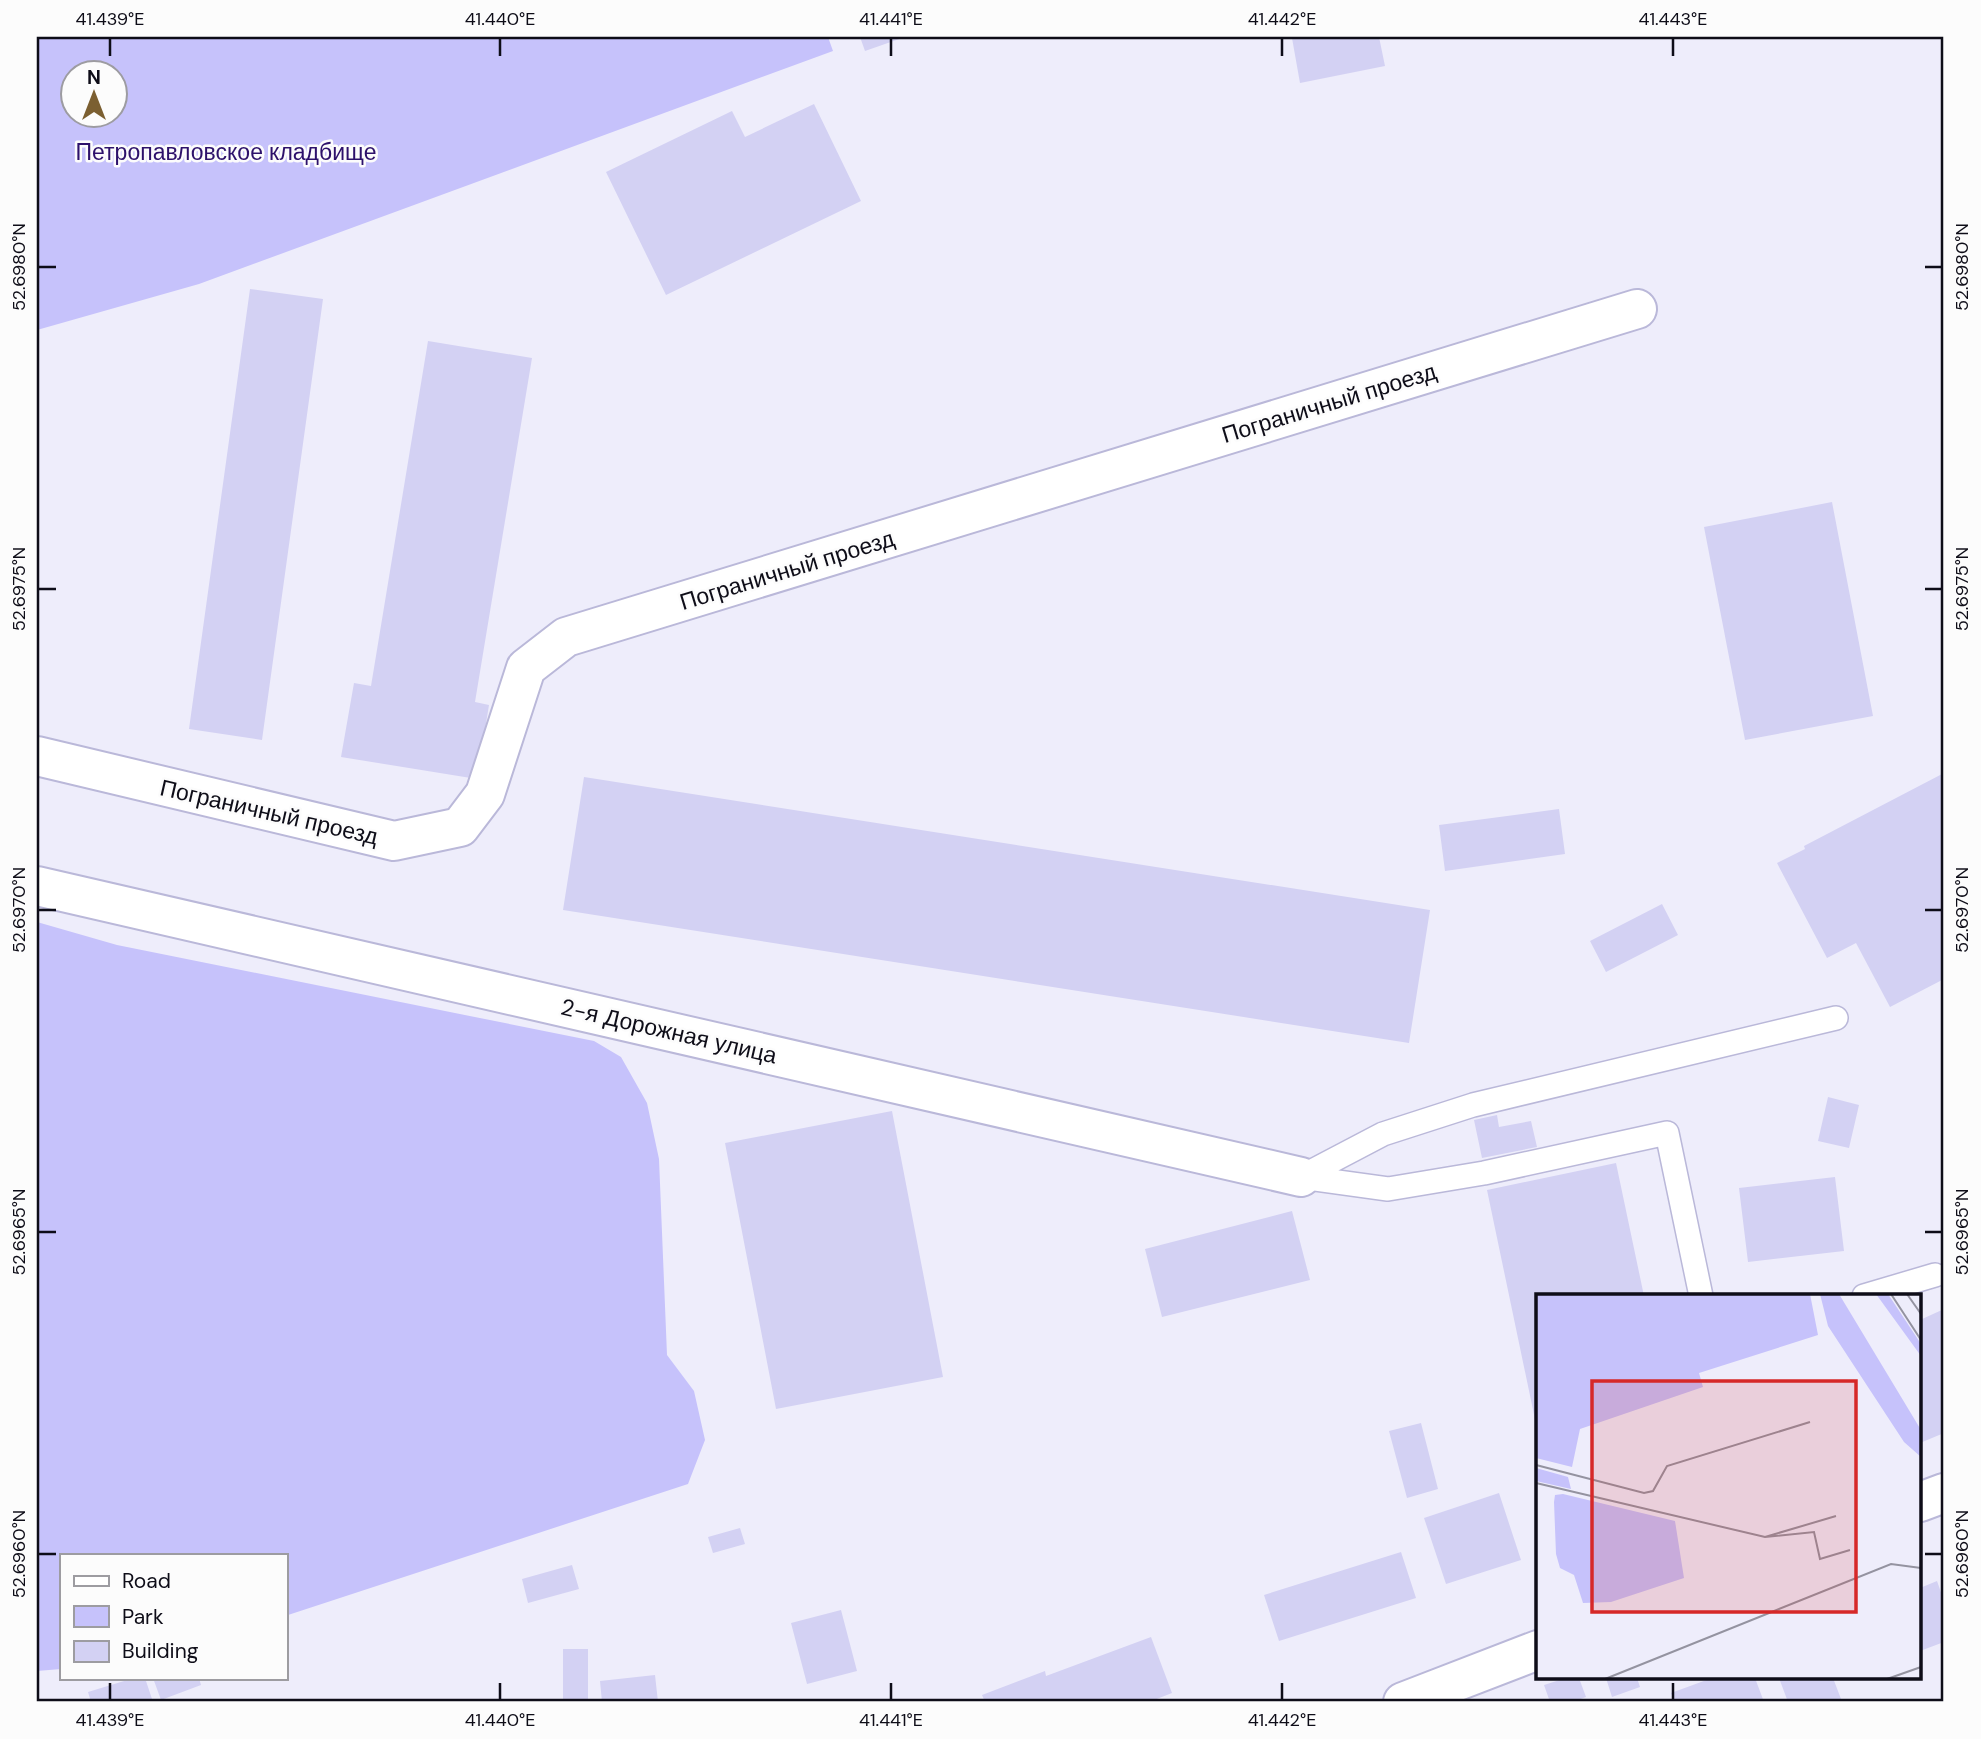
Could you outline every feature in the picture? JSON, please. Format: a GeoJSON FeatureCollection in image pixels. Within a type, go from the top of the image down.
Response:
{"type":"FeatureCollection","features":[{"type":"Feature","properties":{"kind":"street","name":"Пограничный проезд"},"geometry":{"type":"LineString","coordinates":[[37,756],[394,841],[460,827],[485,794],[526,668],[566,638],[1637,309]]}},
{"type":"Feature","properties":{"kind":"street","name":"2-я Дорожная улица"},"geometry":{"type":"LineString","coordinates":[[37,886],[1301,1177]]}},
{"type":"Feature","properties":{"kind":"street"},"geometry":{"type":"LineString","coordinates":[[1922,1501],[1944,1493]]}},
{"type":"Feature","properties":{"kind":"street"},"geometry":{"type":"LineString","coordinates":[[1403,1702],[1536,1651]]}},
{"type":"Feature","properties":{"kind":"lane"},"geometry":{"type":"LineString","coordinates":[[1301,1177],[1383,1133],[1473,1105],[1836,1018]]}},
{"type":"Feature","properties":{"kind":"lane"},"geometry":{"type":"LineString","coordinates":[[1301,1177],[1388,1189],[1484,1173],[1667,1133],[1701,1294]]}},
{"type":"Feature","properties":{"kind":"lane"},"geometry":{"type":"LineString","coordinates":[[1871,1294],[1935,1275]]}},
{"type":"Feature","properties":{"kind":"green space","name":"Петропавловское кладбище"},"geometry":{"type":"Polygon","coordinates":[[[37,37],[828,37],[833,51],[199,284],[37,330],[37,37]]]}},
{"type":"Feature","properties":{"kind":"green space"},"geometry":{"type":"Polygon","coordinates":[[[37,922],[117,945],[594,1041],[621,1057],[647,1103],[659,1159],[667,1355],[694,1391],[705,1440],[688,1484],[287,1615],[287,1554],[60,1554],[60,1669],[37,1671],[37,922]]]}},
{"type":"Feature","properties":{"kind":"building"},"geometry":{"type":"Polygon","coordinates":[[[860,37],[905,37],[865,51],[860,37]]]}},
{"type":"Feature","properties":{"kind":"building"},"geometry":{"type":"Polygon","coordinates":[[[1379,37],[1385,66],[1300,83],[1292,38],[1379,37]]]}},
{"type":"Feature","properties":{"kind":"building"},"geometry":{"type":"Polygon","coordinates":[[[814,104],[861,201],[666,295],[606,172],[732,111],[745,137],[814,104]]]}},
{"type":"Feature","properties":{"kind":"building"},"geometry":{"type":"Polygon","coordinates":[[[250,289],[323,299],[262,740],[189,729],[250,289]]]}},
{"type":"Feature","properties":{"kind":"building"},"geometry":{"type":"Polygon","coordinates":[[[428,341],[532,358],[475,702],[489,705],[477,779],[341,757],[354,683],[371,686],[428,341]]]}},
{"type":"Feature","properties":{"kind":"building"},"geometry":{"type":"Polygon","coordinates":[[[1832,502],[1873,716],[1745,740],[1704,527],[1832,502]]]}},
{"type":"Feature","properties":{"kind":"building"},"geometry":{"type":"Polygon","coordinates":[[[1944,773],[1944,979],[1890,1007],[1856,943],[1827,958],[1777,863],[1805,849],[1804,846],[1944,773]]]}},
{"type":"Feature","properties":{"kind":"building"},"geometry":{"type":"Polygon","coordinates":[[[584,777],[1430,910],[1409,1043],[563,910],[584,777]]]}},
{"type":"Feature","properties":{"kind":"building"},"geometry":{"type":"Polygon","coordinates":[[[1559,809],[1565,854],[1445,871],[1439,825],[1559,809]]]}},
{"type":"Feature","properties":{"kind":"building"},"geometry":{"type":"Polygon","coordinates":[[[1662,904],[1678,935],[1606,972],[1590,941],[1662,904]]]}},
{"type":"Feature","properties":{"kind":"building"},"geometry":{"type":"Polygon","coordinates":[[[1828,1097],[1859,1105],[1849,1148],[1818,1141],[1828,1097]]]}},
{"type":"Feature","properties":{"kind":"building"},"geometry":{"type":"Polygon","coordinates":[[[892,1111],[943,1377],[776,1409],[725,1143],[892,1111]]]}},
{"type":"Feature","properties":{"kind":"building"},"geometry":{"type":"Polygon","coordinates":[[[1497,1115],[1499,1127],[1531,1121],[1537,1147],[1482,1158],[1474,1120],[1497,1115]]]}},
{"type":"Feature","properties":{"kind":"building"},"geometry":{"type":"Polygon","coordinates":[[[1616,1163],[1644,1294],[1536,1294],[1536,1424],[1487,1190],[1616,1163]]]}},
{"type":"Feature","properties":{"kind":"building"},"geometry":{"type":"Polygon","coordinates":[[[1835,1177],[1844,1251],[1748,1262],[1739,1188],[1835,1177]]]}},
{"type":"Feature","properties":{"kind":"building"},"geometry":{"type":"Polygon","coordinates":[[[1292,1211],[1310,1280],[1162,1317],[1145,1249],[1292,1211]]]}},
{"type":"Feature","properties":{"kind":"building"},"geometry":{"type":"Polygon","coordinates":[[[1944,1309],[1944,1433],[1922,1442],[1922,1319],[1944,1309]]]}},
{"type":"Feature","properties":{"kind":"building"},"geometry":{"type":"Polygon","coordinates":[[[1421,1423],[1438,1489],[1407,1498],[1389,1431],[1421,1423]]]}},
{"type":"Feature","properties":{"kind":"building"},"geometry":{"type":"Polygon","coordinates":[[[1499,1493],[1521,1560],[1446,1584],[1424,1518],[1499,1493]]]}},
{"type":"Feature","properties":{"kind":"building"},"geometry":{"type":"Polygon","coordinates":[[[740,1528],[745,1544],[713,1553],[708,1537],[740,1528]]]}},
{"type":"Feature","properties":{"kind":"building"},"geometry":{"type":"Polygon","coordinates":[[[1401,1552],[1416,1598],[1279,1641],[1264,1595],[1401,1552]]]}},
{"type":"Feature","properties":{"kind":"building"},"geometry":{"type":"Polygon","coordinates":[[[572,1565],[579,1589],[528,1603],[522,1579],[572,1565]]]}},
{"type":"Feature","properties":{"kind":"building"},"geometry":{"type":"Polygon","coordinates":[[[1937,1581],[1944,1601],[1944,1642],[1922,1650],[1922,1587],[1937,1581]]]}},
{"type":"Feature","properties":{"kind":"building"},"geometry":{"type":"Polygon","coordinates":[[[841,1610],[857,1671],[807,1684],[791,1623],[841,1610]]]}},
{"type":"Feature","properties":{"kind":"building"},"geometry":{"type":"Polygon","coordinates":[[[1151,1637],[1172,1693],[1149,1702],[985,1702],[982,1695],[1045,1671],[1046,1676],[1151,1637]]]}},
{"type":"Feature","properties":{"kind":"building"},"geometry":{"type":"Polygon","coordinates":[[[563,1649],[588,1649],[588,1700],[563,1700],[563,1649]]]}},
{"type":"Feature","properties":{"kind":"building"},"geometry":{"type":"Polygon","coordinates":[[[655,1675],[658,1702],[602,1702],[600,1681],[655,1675]]]}},
{"type":"Feature","properties":{"kind":"building"},"geometry":{"type":"Polygon","coordinates":[[[127,1680],[146,1680],[153,1702],[91,1702],[88,1692],[127,1680]]]}},
{"type":"Feature","properties":{"kind":"building"},"geometry":{"type":"Polygon","coordinates":[[[154,1680],[200,1680],[201,1685],[161,1700],[154,1680]]]}},
{"type":"Feature","properties":{"kind":"building"},"geometry":{"type":"Polygon","coordinates":[[[1560,1680],[1580,1680],[1586,1697],[1572,1702],[1550,1702],[1544,1685],[1560,1680]]]}},
{"type":"Feature","properties":{"kind":"building"},"geometry":{"type":"Polygon","coordinates":[[[1607,1680],[1638,1680],[1640,1687],[1612,1697],[1607,1680]]]}},
{"type":"Feature","properties":{"kind":"building"},"geometry":{"type":"Polygon","coordinates":[[[1707,1680],[1756,1680],[1764,1702],[1675,1702],[1671,1693],[1707,1680]]]}},
{"type":"Feature","properties":{"kind":"building"},"geometry":{"type":"Polygon","coordinates":[[[1780,1680],[1834,1680],[1841,1699],[1832,1702],[1788,1702],[1780,1680]]]}}]}
